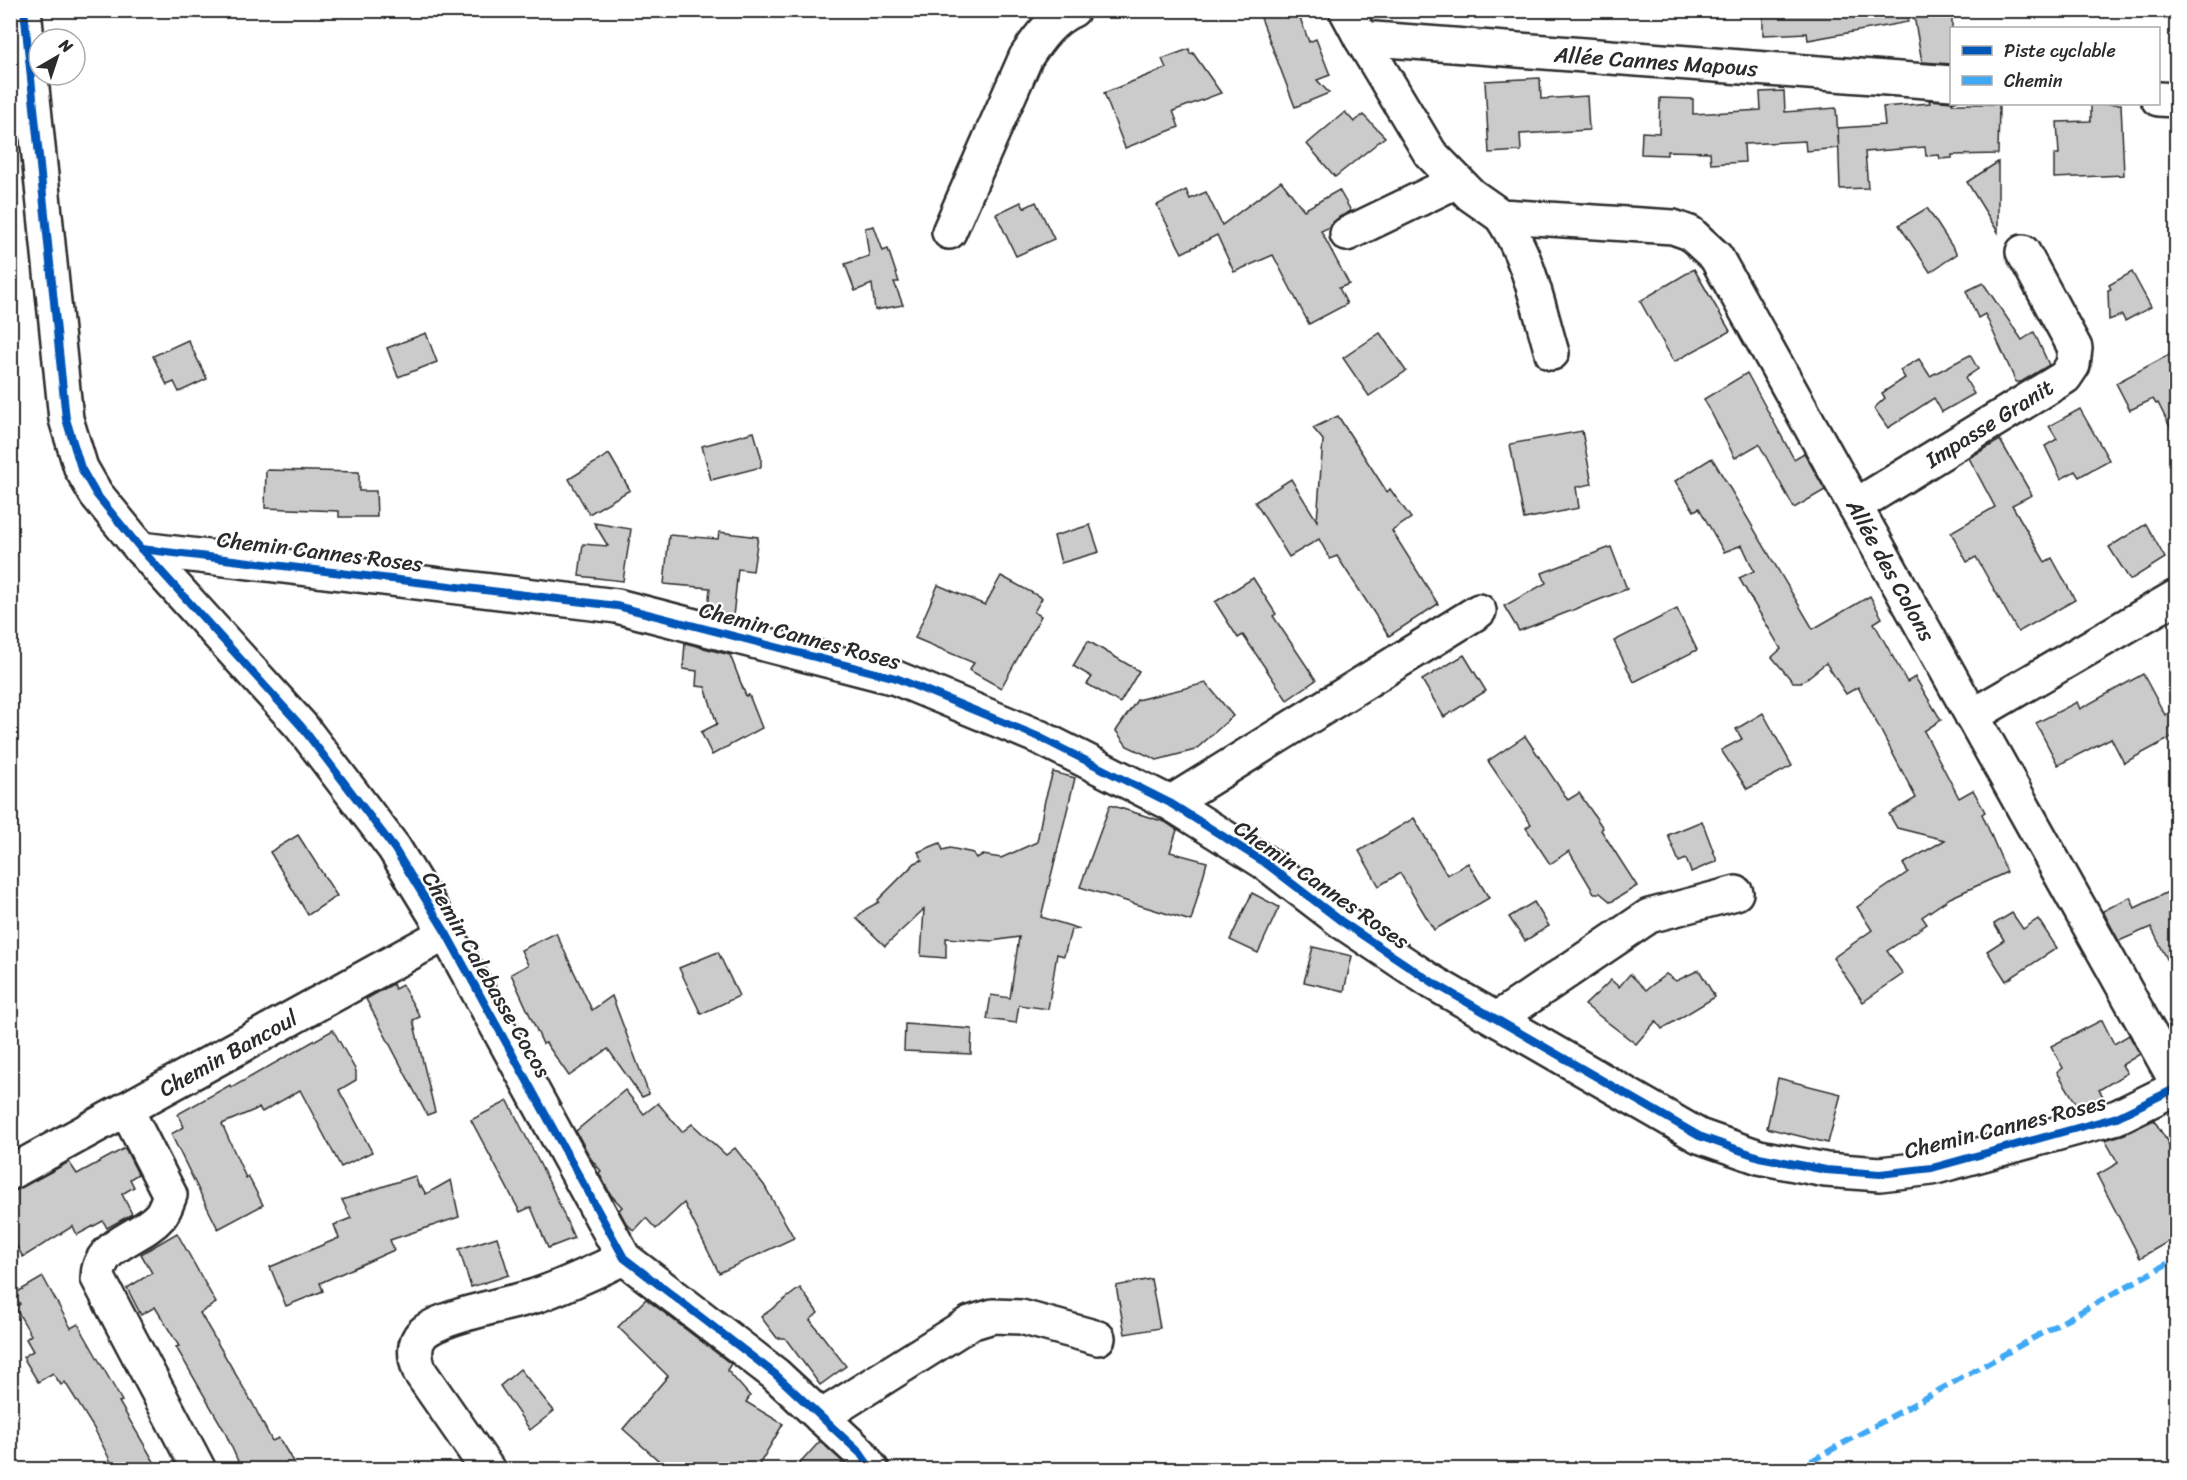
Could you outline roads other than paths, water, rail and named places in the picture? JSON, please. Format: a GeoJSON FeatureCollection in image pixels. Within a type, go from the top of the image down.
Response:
{"type":"FeatureCollection","features":[{"type":"Feature","properties":{"kind":"street","name":"Chemin Calebasse Cocos"},"geometry":{"type":"LineString","coordinates":[[24,10],[66,419],[81,468],[96,494],[141,549],[301,726],[394,848],[446,933],[624,1258],[776,1374],[861,1453],[872,1470]]}},
{"type":"Feature","properties":{"kind":"street"},"geometry":{"type":"LineString","coordinates":[[949,232],[1026,57],[1042,33],[1072,10]]}},
{"type":"Feature","properties":{"kind":"street"},"geometry":{"type":"LineString","coordinates":[[1354,25],[1430,153],[1472,195],[1501,216],[1514,236],[1524,259],[1552,353]]}},
{"type":"Feature","properties":{"kind":"street","name":"Allée Cannes Mapous"},"geometry":{"type":"LineString","coordinates":[[1354,25],[1950,83]]}},
{"type":"Feature","properties":{"kind":"street"},"geometry":{"type":"LineString","coordinates":[[2160,99],[2176,100]]}},
{"type":"Feature","properties":{"kind":"street"},"geometry":{"type":"LineString","coordinates":[[1347,234],[1457,181]]}},
{"type":"Feature","properties":{"kind":"street","name":"Allée des Colons"},"geometry":{"type":"LineString","coordinates":[[1501,216],[1673,227],[1689,233],[1716,257],[2176,1082]]}},
{"type":"Feature","properties":{"kind":"street","name":"Impasse Granit"},"geometry":{"type":"LineString","coordinates":[[1855,506],[2065,377],[2073,365],[2075,348],[2023,252]]}},
{"type":"Feature","properties":{"kind":"street","name":"Chemin Cannes Roses"},"geometry":{"type":"LineString","coordinates":[[141,549],[617,606],[896,678],[1039,737],[1170,803],[1264,862],[1387,954],[1699,1136],[1759,1157],[1826,1170],[1880,1174],[1932,1168],[2117,1117],[2176,1088]]}},
{"type":"Feature","properties":{"kind":"street"},"geometry":{"type":"LineString","coordinates":[[1972,716],[2176,597]]}},
{"type":"Feature","properties":{"kind":"street"},"geometry":{"type":"LineString","coordinates":[[1170,803],[1479,611]]}},
{"type":"Feature","properties":{"kind":"street"},"geometry":{"type":"LineString","coordinates":[[1497,1019],[1649,916],[1736,892]]}},
{"type":"Feature","properties":{"kind":"street","name":"Chemin Bancoul"},"geometry":{"type":"LineString","coordinates":[[10,1173],[446,933]]}},
{"type":"Feature","properties":{"kind":"street"},"geometry":{"type":"LineString","coordinates":[[126,1109],[170,1195],[159,1218],[106,1255],[98,1268],[98,1278],[199,1470]]}},
{"type":"Feature","properties":{"kind":"street"},"geometry":{"type":"LineString","coordinates":[[488,1470],[420,1372],[414,1359],[418,1339],[424,1332],[442,1322],[537,1295],[624,1258]]}},
{"type":"Feature","properties":{"kind":"street"},"geometry":{"type":"LineString","coordinates":[[821,1416],[970,1323],[993,1316],[1021,1317],[1098,1338]]}}]}
